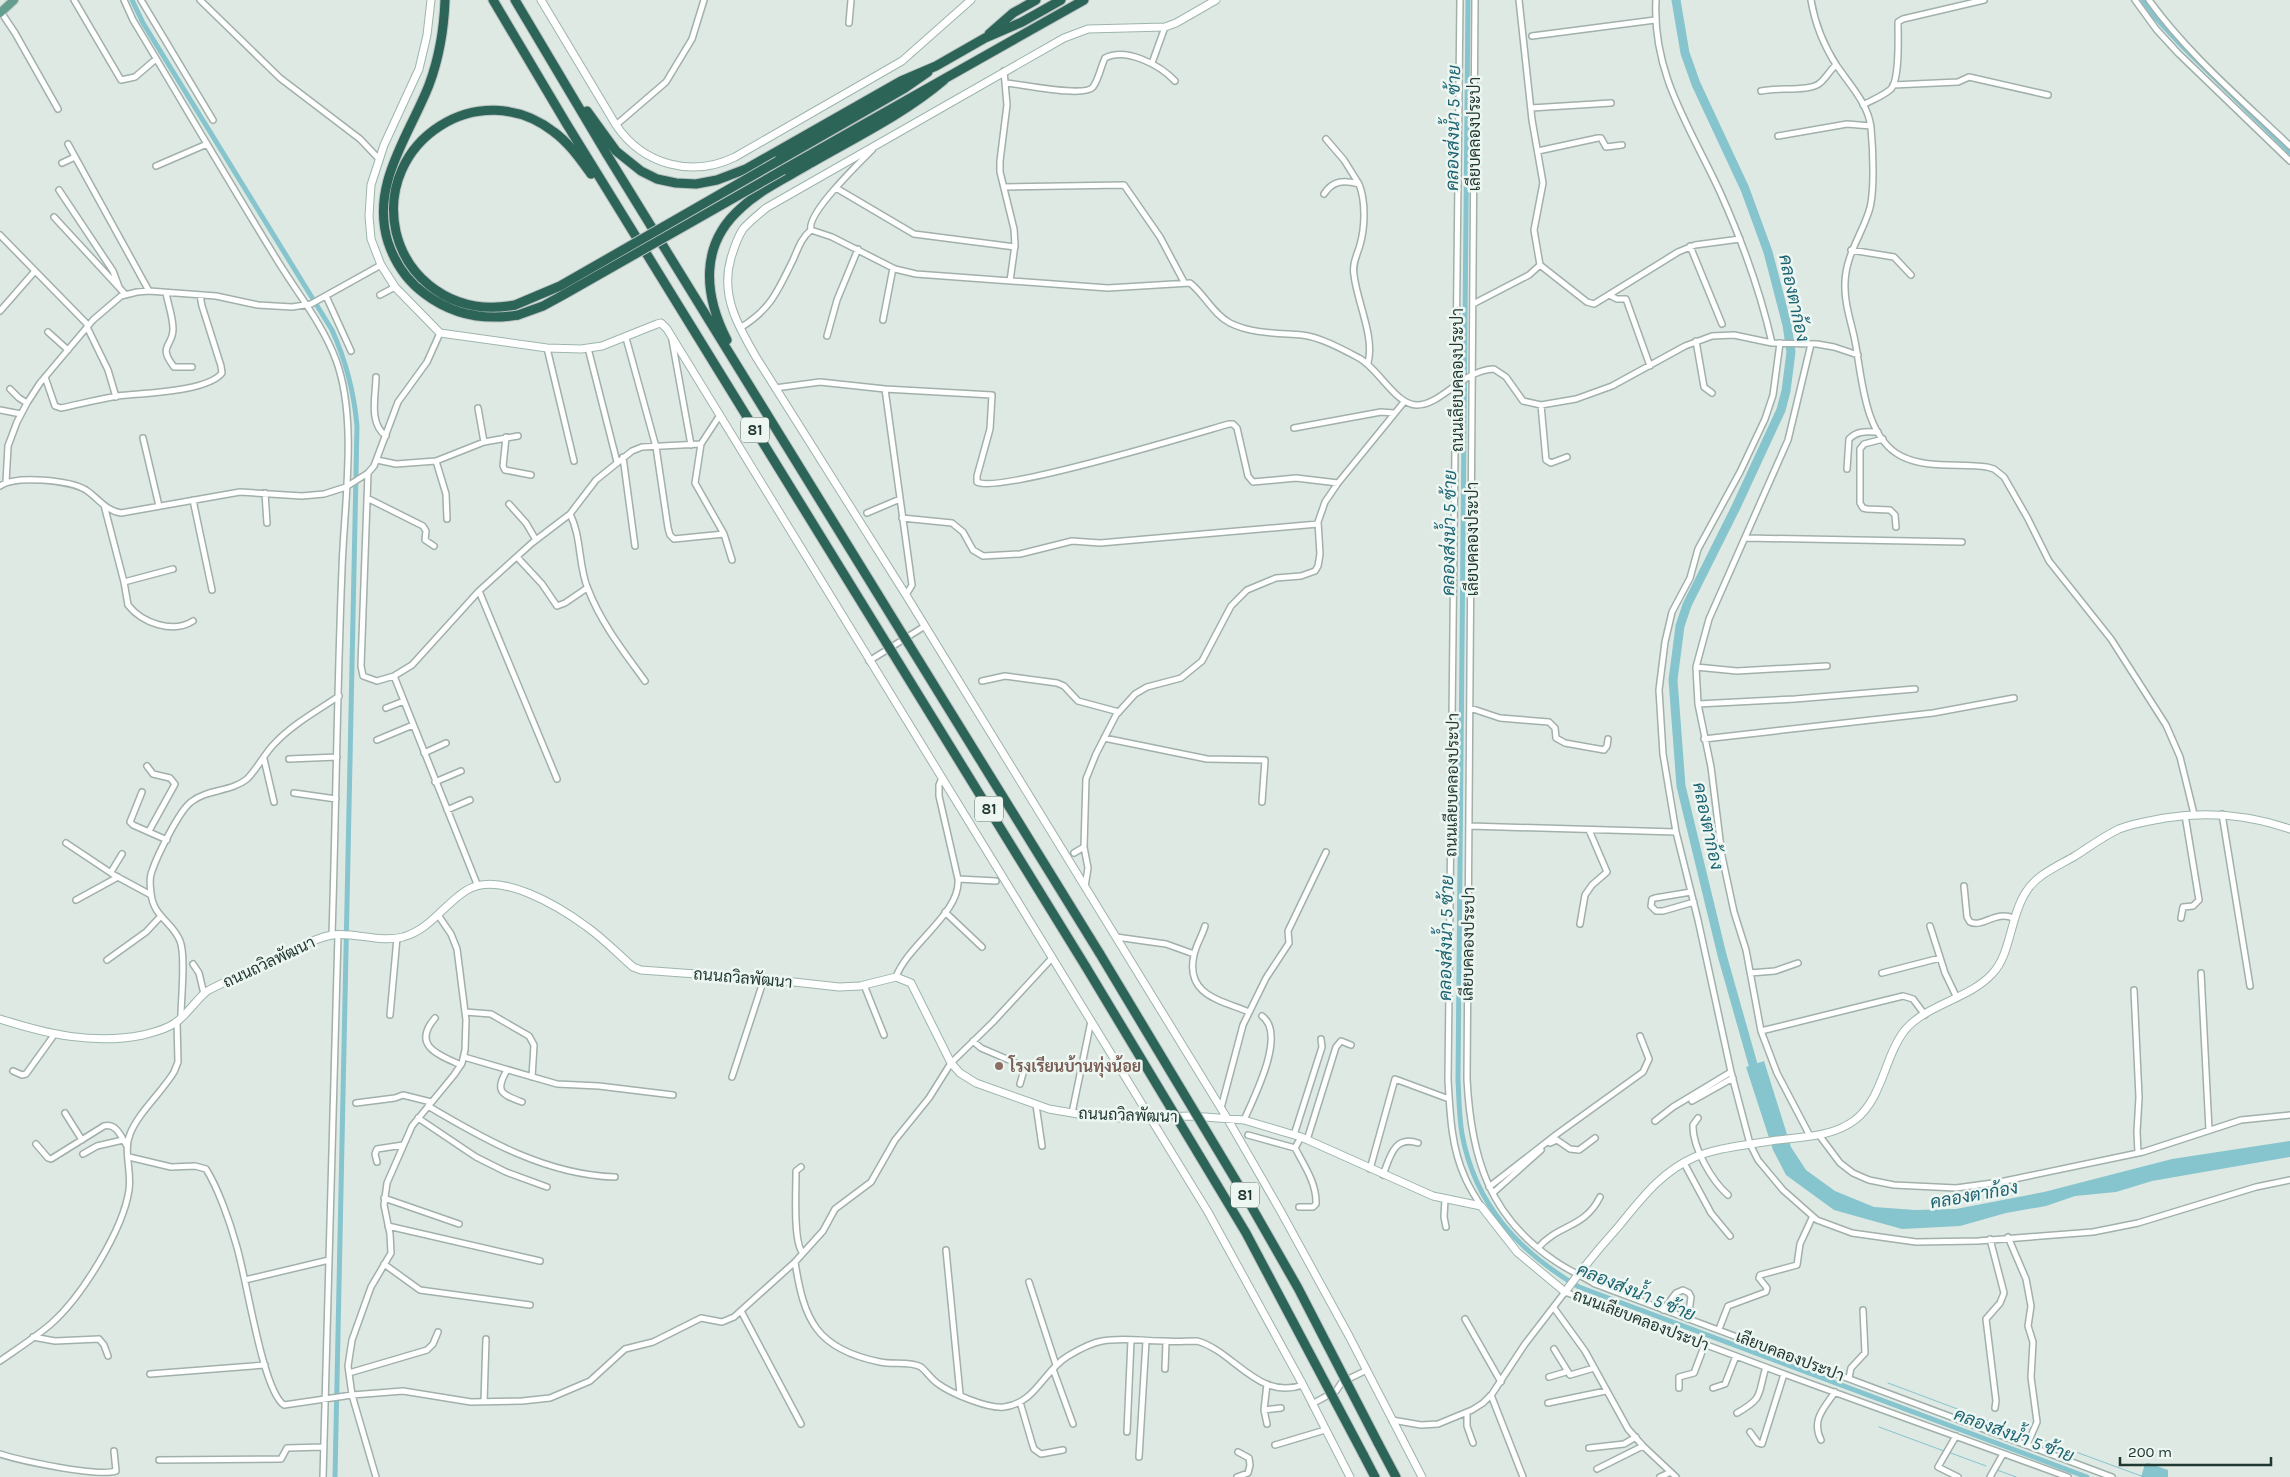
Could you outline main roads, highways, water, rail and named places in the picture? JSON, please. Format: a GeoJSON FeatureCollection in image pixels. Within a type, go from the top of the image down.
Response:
{"type":"FeatureCollection","features":[{"type":"Feature","properties":{"kind":"highway"},"geometry":{"type":"LineString","coordinates":[[445,0],[442,36],[434,71],[423,100],[396,156],[387,183],[383,212],[387,237],[395,260],[422,291],[442,305],[461,313],[496,318],[516,310],[554,301],[780,166],[906,88],[936,66],[985,38],[1015,26],[1061,0]]}},
{"type":"Feature","properties":{"kind":"highway","name":"81"},"geometry":{"type":"LineString","coordinates":[[494,0],[623,216],[1086,966],[1241,1225],[1375,1477]]}},
{"type":"Feature","properties":{"kind":"highway","name":"81"},"geometry":{"type":"LineString","coordinates":[[515,0],[756,396],[1100,954],[1250,1204],[1298,1288],[1396,1477]]}},
{"type":"Feature","properties":{"kind":"highway"},"geometry":{"type":"LineString","coordinates":[[985,38],[1013,13],[1036,0]]}},
{"type":"Feature","properties":{"kind":"highway"},"geometry":{"type":"LineString","coordinates":[[780,166],[944,80],[1084,0]]}},
{"type":"Feature","properties":{"kind":"highway"},"geometry":{"type":"LineString","coordinates":[[541,45],[603,135],[624,158],[649,175],[667,182],[686,184],[717,180],[737,173],[901,81],[936,66]]}},
{"type":"Feature","properties":{"kind":"highway"},"geometry":{"type":"LineString","coordinates":[[756,396],[719,323],[710,292],[710,262],[723,229],[740,208],[756,196],[916,102],[944,80]]}},
{"type":"Feature","properties":{"kind":"highway"},"geometry":{"type":"LineString","coordinates":[[516,310],[476,307],[448,298],[422,279],[402,251],[394,222],[394,192],[397,180],[407,160],[428,134],[455,118],[476,112],[495,110],[526,116],[544,124],[563,139],[623,216]]}},
{"type":"Feature","properties":{"kind":"main road"},"geometry":{"type":"LineString","coordinates":[[0,13],[14,0]]}},
{"type":"Feature","properties":{"kind":"main road"},"geometry":{"type":"LineString","coordinates":[[431,0],[427,35],[419,69],[379,159],[371,185],[369,216],[371,239],[381,265],[395,287],[440,333],[547,348],[588,348],[626,338],[661,323],[671,335],[1208,1212],[1303,1385],[1350,1477]]}},
{"type":"Feature","properties":{"kind":"main road"},"geometry":{"type":"LineString","coordinates":[[541,0],[616,125],[627,139],[640,151],[666,164],[695,168],[722,163],[902,61],[970,0]]}},
{"type":"Feature","properties":{"kind":"main road"},"geometry":{"type":"LineString","coordinates":[[1216,0],[1176,23],[1164,27],[1088,29],[1045,47],[766,208],[742,231],[736,240],[727,275],[731,308],[740,328],[774,388],[906,595],[1227,1118],[1280,1210],[1422,1477]]}},
{"type":"Feature","properties":{"kind":"main road","name":"ถนนเลียบคลองประปา"},"geometry":{"type":"LineString","coordinates":[[1481,1206],[1521,1256],[1568,1289],[1651,1188],[1669,1171],[1702,1155],[1750,1144],[1819,1135],[1840,1128],[1859,1116],[1868,1105],[1902,1035],[1913,1023],[1957,998],[1992,974],[2004,951],[2013,918],[2026,891],[2033,883],[2116,831],[2144,821],[2194,814],[2221,814],[2257,819],[2290,829]]}},
{"type":"Feature","properties":{"kind":"main road","name":"ถนนถวิลพัฒนา"},"geometry":{"type":"LineString","coordinates":[[0,1019],[54,1035],[109,1040],[156,1032],[179,1019],[204,994],[317,939],[337,935],[397,938],[418,930],[456,898],[477,884],[503,884],[539,899],[589,928],[633,967],[641,970],[764,979],[839,987],[864,985],[896,977],[907,980],[914,987],[951,1063],[960,1073],[976,1083],[1036,1105],[1072,1113],[1108,1117],[1227,1118],[1244,1120],[1300,1137],[1411,1188],[1445,1199],[1481,1206]]}},
{"type":"Feature","properties":{"kind":"water"},"geometry":{"type":"Polygon","coordinates":[[[1764,1061],[1791,1147],[1806,1170],[1835,1191],[1874,1207],[1915,1210],[1956,1209],[2044,1192],[2172,1159],[2290,1141],[2290,1157],[2152,1181],[2116,1192],[2075,1196],[2046,1206],[2006,1213],[1960,1226],[1902,1229],[1834,1210],[1786,1175],[1773,1150],[1746,1067],[1764,1061]]]}},
{"type":"Feature","properties":{"kind":"water"},"geometry":{"type":"Polygon","coordinates":[[[2148,1463],[2168,1470],[2168,1477],[2141,1477],[2145,1464],[2148,1463]]]}},
{"type":"Feature","properties":{"kind":"waterway"},"geometry":{"type":"LineString","coordinates":[[132,0],[143,23],[332,330],[345,365],[356,413],[335,1477]]}},
{"type":"Feature","properties":{"kind":"waterway","name":"คลองส่งน้ำ 5 ซ้าย"},"geometry":{"type":"LineString","coordinates":[[1468,0],[1458,1080],[1462,1134],[1468,1160],[1477,1183],[1503,1224],[1519,1242],[1537,1258],[1579,1287],[2087,1477]]}},
{"type":"Feature","properties":{"kind":"waterway","name":"คลองตาก้อง"},"geometry":{"type":"LineString","coordinates":[[1676,0],[1685,53],[1696,84],[1745,189],[1768,252],[1787,325],[1791,352],[1786,391],[1781,410],[1736,507],[1687,605],[1680,626],[1673,680],[1681,786],[1722,955],[1756,1075]]}},
{"type":"Feature","properties":{"kind":"waterway"},"geometry":{"type":"LineString","coordinates":[[2143,0],[2155,17],[2182,46],[2290,152]]}},
{"type":"Feature","properties":{"kind":"waterway"},"geometry":{"type":"LineString","coordinates":[[1888,1383],[2027,1435]]}},
{"type":"Feature","properties":{"kind":"waterway"},"geometry":{"type":"LineString","coordinates":[[1879,1427],[1944,1451]]}},
{"type":"Feature","properties":{"kind":"waterway"},"geometry":{"type":"LineString","coordinates":[[2035,1437],[2144,1477]]}},
{"type":"Feature","properties":{"kind":"waterway"},"geometry":{"type":"LineString","coordinates":[[1948,1452],[1986,1466]]}},
{"type":"Feature","properties":{"kind":"waterway"},"geometry":{"type":"LineString","coordinates":[[1997,1470],[2016,1477]]}},
{"type":"Feature","properties":{"kind":"place","name":"โรงเรียนบ้านทุ่งน้อย"},"geometry":{"type":"Point","coordinates":[999,1066]}}]}
